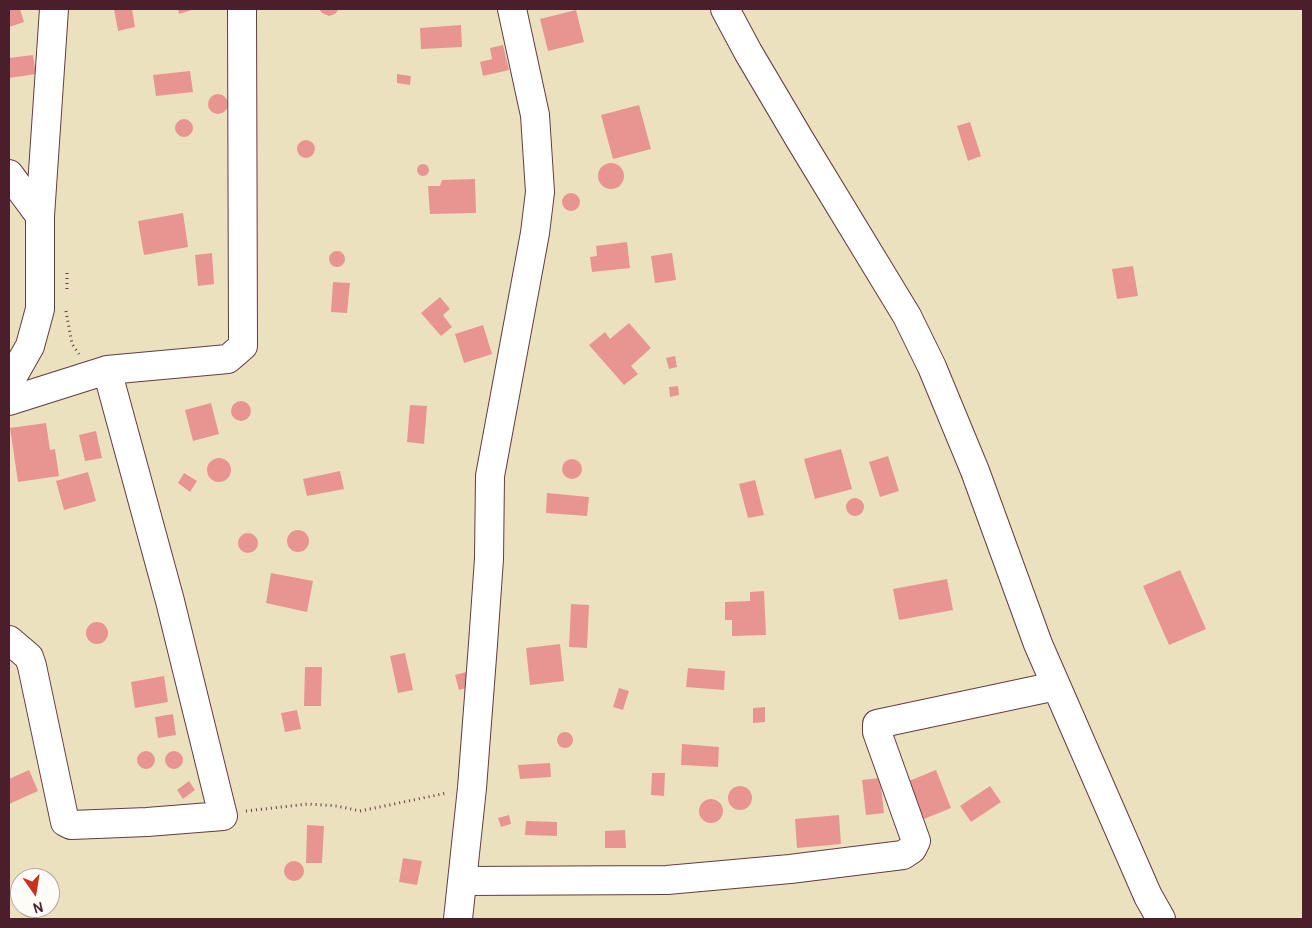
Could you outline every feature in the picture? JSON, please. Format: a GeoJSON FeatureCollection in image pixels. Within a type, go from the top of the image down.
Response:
{"type":"FeatureCollection","features":[{"type":"Feature","properties":{"kind":"street"},"geometry":{"type":"LineString","coordinates":[[9,383],[30,346],[40,309],[40,216],[54,9]]}},
{"type":"Feature","properties":{"kind":"street"},"geometry":{"type":"LineString","coordinates":[[9,400],[108,370],[228,359],[243,346],[242,9]]}},
{"type":"Feature","properties":{"kind":"street"},"geometry":{"type":"LineString","coordinates":[[458,919],[472,788],[489,559],[490,476],[535,233],[540,192],[535,115],[512,9]]}},
{"type":"Feature","properties":{"kind":"street"},"geometry":{"type":"LineString","coordinates":[[725,9],[748,52],[911,324],[954,416],[1018,593],[1056,686],[1148,896],[1161,919]]}},
{"type":"Feature","properties":{"kind":"street"},"geometry":{"type":"LineString","coordinates":[[9,174],[40,216]]}},
{"type":"Feature","properties":{"kind":"street"},"geometry":{"type":"LineString","coordinates":[[9,640],[29,657],[32,666],[65,822],[71,825],[223,816],[170,601],[108,370]]}},
{"type":"Feature","properties":{"kind":"street"},"geometry":{"type":"LineString","coordinates":[[462,881],[660,880],[790,869],[903,855],[912,849],[916,841],[878,732],[877,724],[1056,686]]}},
{"type":"Feature","properties":{"kind":"path"},"geometry":{"type":"LineString","coordinates":[[66,271],[66,297]]}},
{"type":"Feature","properties":{"kind":"path"},"geometry":{"type":"LineString","coordinates":[[66,305],[69,332],[77,352],[90,364],[108,370]]}},
{"type":"Feature","properties":{"kind":"path"},"geometry":{"type":"LineString","coordinates":[[223,816],[308,804],[337,806],[354,811],[369,810],[472,788]]}},
{"type":"Feature","properties":{"kind":"building"},"geometry":{"type":"Polygon","coordinates":[[[9,9],[20,9],[24,22],[9,27],[9,9]]]}},
{"type":"Feature","properties":{"kind":"building"},"geometry":{"type":"Polygon","coordinates":[[[114,9],[132,9],[135,27],[118,31],[114,9]]]}},
{"type":"Feature","properties":{"kind":"building"},"geometry":{"type":"Polygon","coordinates":[[[178,9],[195,9],[179,14],[178,9]]]}},
{"type":"Feature","properties":{"kind":"building"},"geometry":{"type":"Polygon","coordinates":[[[319,9],[339,9],[335,14],[329,16],[322,13],[319,9]]]}},
{"type":"Feature","properties":{"kind":"building"},"geometry":{"type":"Polygon","coordinates":[[[576,10],[584,42],[548,51],[540,19],[576,10]]]}},
{"type":"Feature","properties":{"kind":"building"},"geometry":{"type":"Polygon","coordinates":[[[461,25],[462,47],[421,49],[420,28],[461,25]]]}},
{"type":"Feature","properties":{"kind":"building"},"geometry":{"type":"Polygon","coordinates":[[[503,45],[509,70],[483,76],[480,62],[492,59],[490,48],[503,45]]]}},
{"type":"Feature","properties":{"kind":"building"},"geometry":{"type":"Polygon","coordinates":[[[33,55],[36,74],[9,78],[9,58],[33,55]]]}},
{"type":"Feature","properties":{"kind":"building"},"geometry":{"type":"Polygon","coordinates":[[[190,71],[193,92],[156,96],[153,75],[190,71]]]}},
{"type":"Feature","properties":{"kind":"building"},"geometry":{"type":"Polygon","coordinates":[[[397,74],[411,76],[410,85],[397,83],[397,74]]]}},
{"type":"Feature","properties":{"kind":"building"},"geometry":{"type":"Polygon","coordinates":[[[214,94],[222,94],[228,100],[228,108],[222,114],[214,114],[208,108],[208,100],[214,94]]]}},
{"type":"Feature","properties":{"kind":"building"},"geometry":{"type":"Polygon","coordinates":[[[639,105],[651,149],[613,159],[601,115],[639,105]]]}},
{"type":"Feature","properties":{"kind":"building"},"geometry":{"type":"Polygon","coordinates":[[[184,119],[190,122],[193,128],[190,134],[184,137],[178,134],[175,128],[178,122],[184,119]]]}},
{"type":"Feature","properties":{"kind":"building"},"geometry":{"type":"Polygon","coordinates":[[[970,122],[981,156],[968,161],[957,126],[970,122]]]}},
{"type":"Feature","properties":{"kind":"building"},"geometry":{"type":"Polygon","coordinates":[[[302,140],[310,140],[315,145],[313,156],[302,158],[297,153],[297,145],[302,140]]]}},
{"type":"Feature","properties":{"kind":"building"},"geometry":{"type":"Polygon","coordinates":[[[611,163],[620,167],[624,176],[620,185],[611,189],[602,185],[598,176],[602,167],[611,163]]]}},
{"type":"Feature","properties":{"kind":"building"},"geometry":{"type":"Polygon","coordinates":[[[421,164],[425,164],[429,170],[425,176],[421,176],[417,172],[417,168],[421,164]]]}},
{"type":"Feature","properties":{"kind":"building"},"geometry":{"type":"Polygon","coordinates":[[[475,179],[476,213],[430,214],[428,186],[440,186],[442,180],[475,179]]]}},
{"type":"Feature","properties":{"kind":"building"},"geometry":{"type":"Polygon","coordinates":[[[567,193],[575,193],[580,198],[578,209],[567,211],[562,206],[562,198],[567,193]]]}},
{"type":"Feature","properties":{"kind":"building"},"geometry":{"type":"Polygon","coordinates":[[[183,213],[188,247],[144,255],[138,221],[183,213]]]}},
{"type":"Feature","properties":{"kind":"building"},"geometry":{"type":"Polygon","coordinates":[[[627,242],[630,268],[592,272],[590,257],[597,256],[596,246],[627,242]]]}},
{"type":"Feature","properties":{"kind":"building"},"geometry":{"type":"Polygon","coordinates":[[[337,251],[343,253],[345,259],[343,265],[337,267],[331,265],[329,259],[331,253],[337,251]]]}},
{"type":"Feature","properties":{"kind":"building"},"geometry":{"type":"Polygon","coordinates":[[[212,253],[214,284],[198,286],[195,255],[212,253]]]}},
{"type":"Feature","properties":{"kind":"building"},"geometry":{"type":"Polygon","coordinates":[[[672,253],[676,280],[655,283],[651,256],[672,253]]]}},
{"type":"Feature","properties":{"kind":"building"},"geometry":{"type":"Polygon","coordinates":[[[1133,266],[1138,296],[1117,299],[1112,269],[1133,266]]]}},
{"type":"Feature","properties":{"kind":"building"},"geometry":{"type":"Polygon","coordinates":[[[333,282],[350,283],[347,313],[331,312],[333,282]]]}},
{"type":"Feature","properties":{"kind":"building"},"geometry":{"type":"Polygon","coordinates":[[[440,297],[450,309],[443,315],[452,327],[441,336],[421,313],[440,297]]]}},
{"type":"Feature","properties":{"kind":"building"},"geometry":{"type":"Polygon","coordinates":[[[629,323],[651,348],[631,366],[638,374],[624,385],[589,345],[605,332],[610,339],[629,323]]]}},
{"type":"Feature","properties":{"kind":"building"},"geometry":{"type":"Polygon","coordinates":[[[483,325],[492,354],[464,363],[455,334],[483,325]]]}},
{"type":"Feature","properties":{"kind":"building"},"geometry":{"type":"Polygon","coordinates":[[[675,356],[677,367],[669,369],[666,358],[675,356]]]}},
{"type":"Feature","properties":{"kind":"building"},"geometry":{"type":"Polygon","coordinates":[[[678,386],[679,395],[670,397],[669,387],[678,386]]]}},
{"type":"Feature","properties":{"kind":"building"},"geometry":{"type":"Polygon","coordinates":[[[241,401],[248,404],[251,411],[248,418],[241,421],[234,418],[231,411],[234,404],[241,401]]]}},
{"type":"Feature","properties":{"kind":"building"},"geometry":{"type":"Polygon","coordinates":[[[211,403],[219,434],[193,441],[185,410],[211,403]]]}},
{"type":"Feature","properties":{"kind":"building"},"geometry":{"type":"Polygon","coordinates":[[[410,405],[427,406],[424,444],[407,442],[410,405]]]}},
{"type":"Feature","properties":{"kind":"building"},"geometry":{"type":"Polygon","coordinates":[[[46,423],[50,450],[55,449],[59,476],[18,482],[10,428],[46,423]]]}},
{"type":"Feature","properties":{"kind":"building"},"geometry":{"type":"Polygon","coordinates":[[[96,431],[102,458],[85,461],[79,435],[96,431]]]}},
{"type":"Feature","properties":{"kind":"building"},"geometry":{"type":"Polygon","coordinates":[[[841,449],[852,489],[815,499],[804,459],[841,449]]]}},
{"type":"Feature","properties":{"kind":"building"},"geometry":{"type":"Polygon","coordinates":[[[888,456],[899,491],[880,497],[869,462],[888,456]]]}},
{"type":"Feature","properties":{"kind":"building"},"geometry":{"type":"Polygon","coordinates":[[[219,458],[228,461],[231,470],[228,479],[219,482],[210,479],[207,470],[210,461],[219,458]]]}},
{"type":"Feature","properties":{"kind":"building"},"geometry":{"type":"Polygon","coordinates":[[[572,459],[579,462],[582,469],[579,476],[572,479],[565,476],[562,469],[565,462],[572,459]]]}},
{"type":"Feature","properties":{"kind":"building"},"geometry":{"type":"Polygon","coordinates":[[[340,471],[344,489],[307,496],[303,479],[340,471]]]}},
{"type":"Feature","properties":{"kind":"building"},"geometry":{"type":"Polygon","coordinates":[[[88,472],[96,501],[64,510],[56,481],[88,472]]]}},
{"type":"Feature","properties":{"kind":"building"},"geometry":{"type":"Polygon","coordinates":[[[184,473],[197,481],[190,492],[178,483],[184,473]]]}},
{"type":"Feature","properties":{"kind":"building"},"geometry":{"type":"Polygon","coordinates":[[[755,480],[764,515],[748,518],[739,484],[755,480]]]}},
{"type":"Feature","properties":{"kind":"building"},"geometry":{"type":"Polygon","coordinates":[[[547,493],[589,497],[587,516],[546,513],[547,493]]]}},
{"type":"Feature","properties":{"kind":"building"},"geometry":{"type":"Polygon","coordinates":[[[855,498],[863,503],[864,507],[859,515],[855,516],[847,511],[846,507],[851,499],[855,498]]]}},
{"type":"Feature","properties":{"kind":"building"},"geometry":{"type":"Polygon","coordinates":[[[298,530],[306,533],[309,541],[306,549],[298,552],[290,549],[287,541],[290,533],[298,530]]]}},
{"type":"Feature","properties":{"kind":"building"},"geometry":{"type":"Polygon","coordinates":[[[248,533],[255,536],[258,543],[255,550],[248,553],[241,550],[238,543],[241,536],[248,533]]]}},
{"type":"Feature","properties":{"kind":"building"},"geometry":{"type":"Polygon","coordinates":[[[1180,570],[1206,629],[1169,645],[1143,586],[1180,570]]]}},
{"type":"Feature","properties":{"kind":"building"},"geometry":{"type":"Polygon","coordinates":[[[271,573],[313,581],[307,612],[266,603],[271,573]]]}},
{"type":"Feature","properties":{"kind":"building"},"geometry":{"type":"Polygon","coordinates":[[[947,579],[953,610],[899,620],[893,589],[947,579]]]}},
{"type":"Feature","properties":{"kind":"building"},"geometry":{"type":"Polygon","coordinates":[[[764,591],[766,635],[732,636],[732,620],[725,620],[725,602],[750,601],[750,592],[764,591]]]}},
{"type":"Feature","properties":{"kind":"building"},"geometry":{"type":"Polygon","coordinates":[[[571,604],[589,605],[587,648],[569,647],[571,604]]]}},
{"type":"Feature","properties":{"kind":"building"},"geometry":{"type":"Polygon","coordinates":[[[97,622],[105,625],[108,633],[105,641],[97,644],[89,641],[86,633],[89,625],[97,622]]]}},
{"type":"Feature","properties":{"kind":"building"},"geometry":{"type":"Polygon","coordinates":[[[560,644],[564,681],[530,685],[526,648],[560,644]]]}},
{"type":"Feature","properties":{"kind":"building"},"geometry":{"type":"Polygon","coordinates":[[[405,653],[413,690],[398,693],[390,656],[405,653]]]}},
{"type":"Feature","properties":{"kind":"building"},"geometry":{"type":"Polygon","coordinates":[[[305,667],[322,667],[321,706],[304,706],[305,667]]]}},
{"type":"Feature","properties":{"kind":"building"},"geometry":{"type":"Polygon","coordinates":[[[688,668],[725,671],[724,690],[686,687],[688,668]]]}},
{"type":"Feature","properties":{"kind":"building"},"geometry":{"type":"Polygon","coordinates":[[[466,672],[470,687],[459,690],[455,675],[466,672]]]}},
{"type":"Feature","properties":{"kind":"building"},"geometry":{"type":"Polygon","coordinates":[[[164,676],[168,702],[135,708],[131,682],[164,676]]]}},
{"type":"Feature","properties":{"kind":"building"},"geometry":{"type":"Polygon","coordinates":[[[619,688],[629,691],[623,710],[613,707],[619,688]]]}},
{"type":"Feature","properties":{"kind":"building"},"geometry":{"type":"Polygon","coordinates":[[[765,707],[765,722],[753,723],[753,708],[765,707]]]}},
{"type":"Feature","properties":{"kind":"building"},"geometry":{"type":"Polygon","coordinates":[[[297,710],[301,729],[285,732],[281,713],[297,710]]]}},
{"type":"Feature","properties":{"kind":"building"},"geometry":{"type":"Polygon","coordinates":[[[173,714],[176,735],[158,738],[155,717],[173,714]]]}},
{"type":"Feature","properties":{"kind":"building"},"geometry":{"type":"Polygon","coordinates":[[[565,732],[571,734],[573,740],[571,746],[565,748],[559,746],[557,740],[559,734],[565,732]]]}},
{"type":"Feature","properties":{"kind":"building"},"geometry":{"type":"Polygon","coordinates":[[[682,744],[719,747],[718,767],[681,765],[682,744]]]}},
{"type":"Feature","properties":{"kind":"building"},"geometry":{"type":"Polygon","coordinates":[[[146,751],[152,754],[155,760],[152,766],[146,769],[140,766],[137,760],[140,754],[146,751]]]}},
{"type":"Feature","properties":{"kind":"building"},"geometry":{"type":"Polygon","coordinates":[[[174,751],[180,754],[183,760],[180,766],[174,769],[168,766],[165,760],[168,754],[174,751]]]}},
{"type":"Feature","properties":{"kind":"building"},"geometry":{"type":"Polygon","coordinates":[[[550,763],[551,777],[520,779],[518,765],[550,763]]]}},
{"type":"Feature","properties":{"kind":"building"},"geometry":{"type":"Polygon","coordinates":[[[29,770],[38,791],[9,804],[9,779],[29,770]]]}},
{"type":"Feature","properties":{"kind":"building"},"geometry":{"type":"Polygon","coordinates":[[[936,770],[951,808],[924,819],[909,781],[936,770]]]}},
{"type":"Feature","properties":{"kind":"building"},"geometry":{"type":"Polygon","coordinates":[[[652,773],[665,773],[664,796],[651,795],[652,773]]]}},
{"type":"Feature","properties":{"kind":"building"},"geometry":{"type":"Polygon","coordinates":[[[880,778],[884,813],[866,815],[862,780],[880,778]]]}},
{"type":"Feature","properties":{"kind":"building"},"geometry":{"type":"Polygon","coordinates":[[[189,781],[195,790],[183,799],[177,790],[189,781]]]}},
{"type":"Feature","properties":{"kind":"building"},"geometry":{"type":"Polygon","coordinates":[[[740,786],[745,787],[751,793],[751,803],[745,809],[740,810],[735,809],[729,803],[728,798],[729,793],[735,787],[740,786]]]}},
{"type":"Feature","properties":{"kind":"building"},"geometry":{"type":"Polygon","coordinates":[[[990,786],[1001,802],[971,822],[960,806],[990,786]]]}},
{"type":"Feature","properties":{"kind":"building"},"geometry":{"type":"Polygon","coordinates":[[[711,799],[719,803],[723,811],[719,819],[711,823],[703,819],[699,811],[703,803],[711,799]]]}},
{"type":"Feature","properties":{"kind":"building"},"geometry":{"type":"Polygon","coordinates":[[[509,815],[511,824],[501,827],[498,818],[509,815]]]}},
{"type":"Feature","properties":{"kind":"building"},"geometry":{"type":"Polygon","coordinates":[[[839,815],[841,844],[797,848],[795,819],[839,815]]]}},
{"type":"Feature","properties":{"kind":"building"},"geometry":{"type":"Polygon","coordinates":[[[526,821],[557,822],[557,836],[525,835],[526,821]]]}},
{"type":"Feature","properties":{"kind":"building"},"geometry":{"type":"Polygon","coordinates":[[[307,825],[324,826],[322,863],[306,863],[307,825]]]}},
{"type":"Feature","properties":{"kind":"building"},"geometry":{"type":"Polygon","coordinates":[[[625,830],[626,848],[605,848],[605,831],[625,830]]]}},
{"type":"Feature","properties":{"kind":"building"},"geometry":{"type":"Polygon","coordinates":[[[403,858],[422,861],[417,885],[399,882],[403,858]]]}},
{"type":"Feature","properties":{"kind":"building"},"geometry":{"type":"Polygon","coordinates":[[[294,861],[301,864],[304,871],[301,878],[294,881],[287,878],[284,871],[287,864],[294,861]]]}}]}
